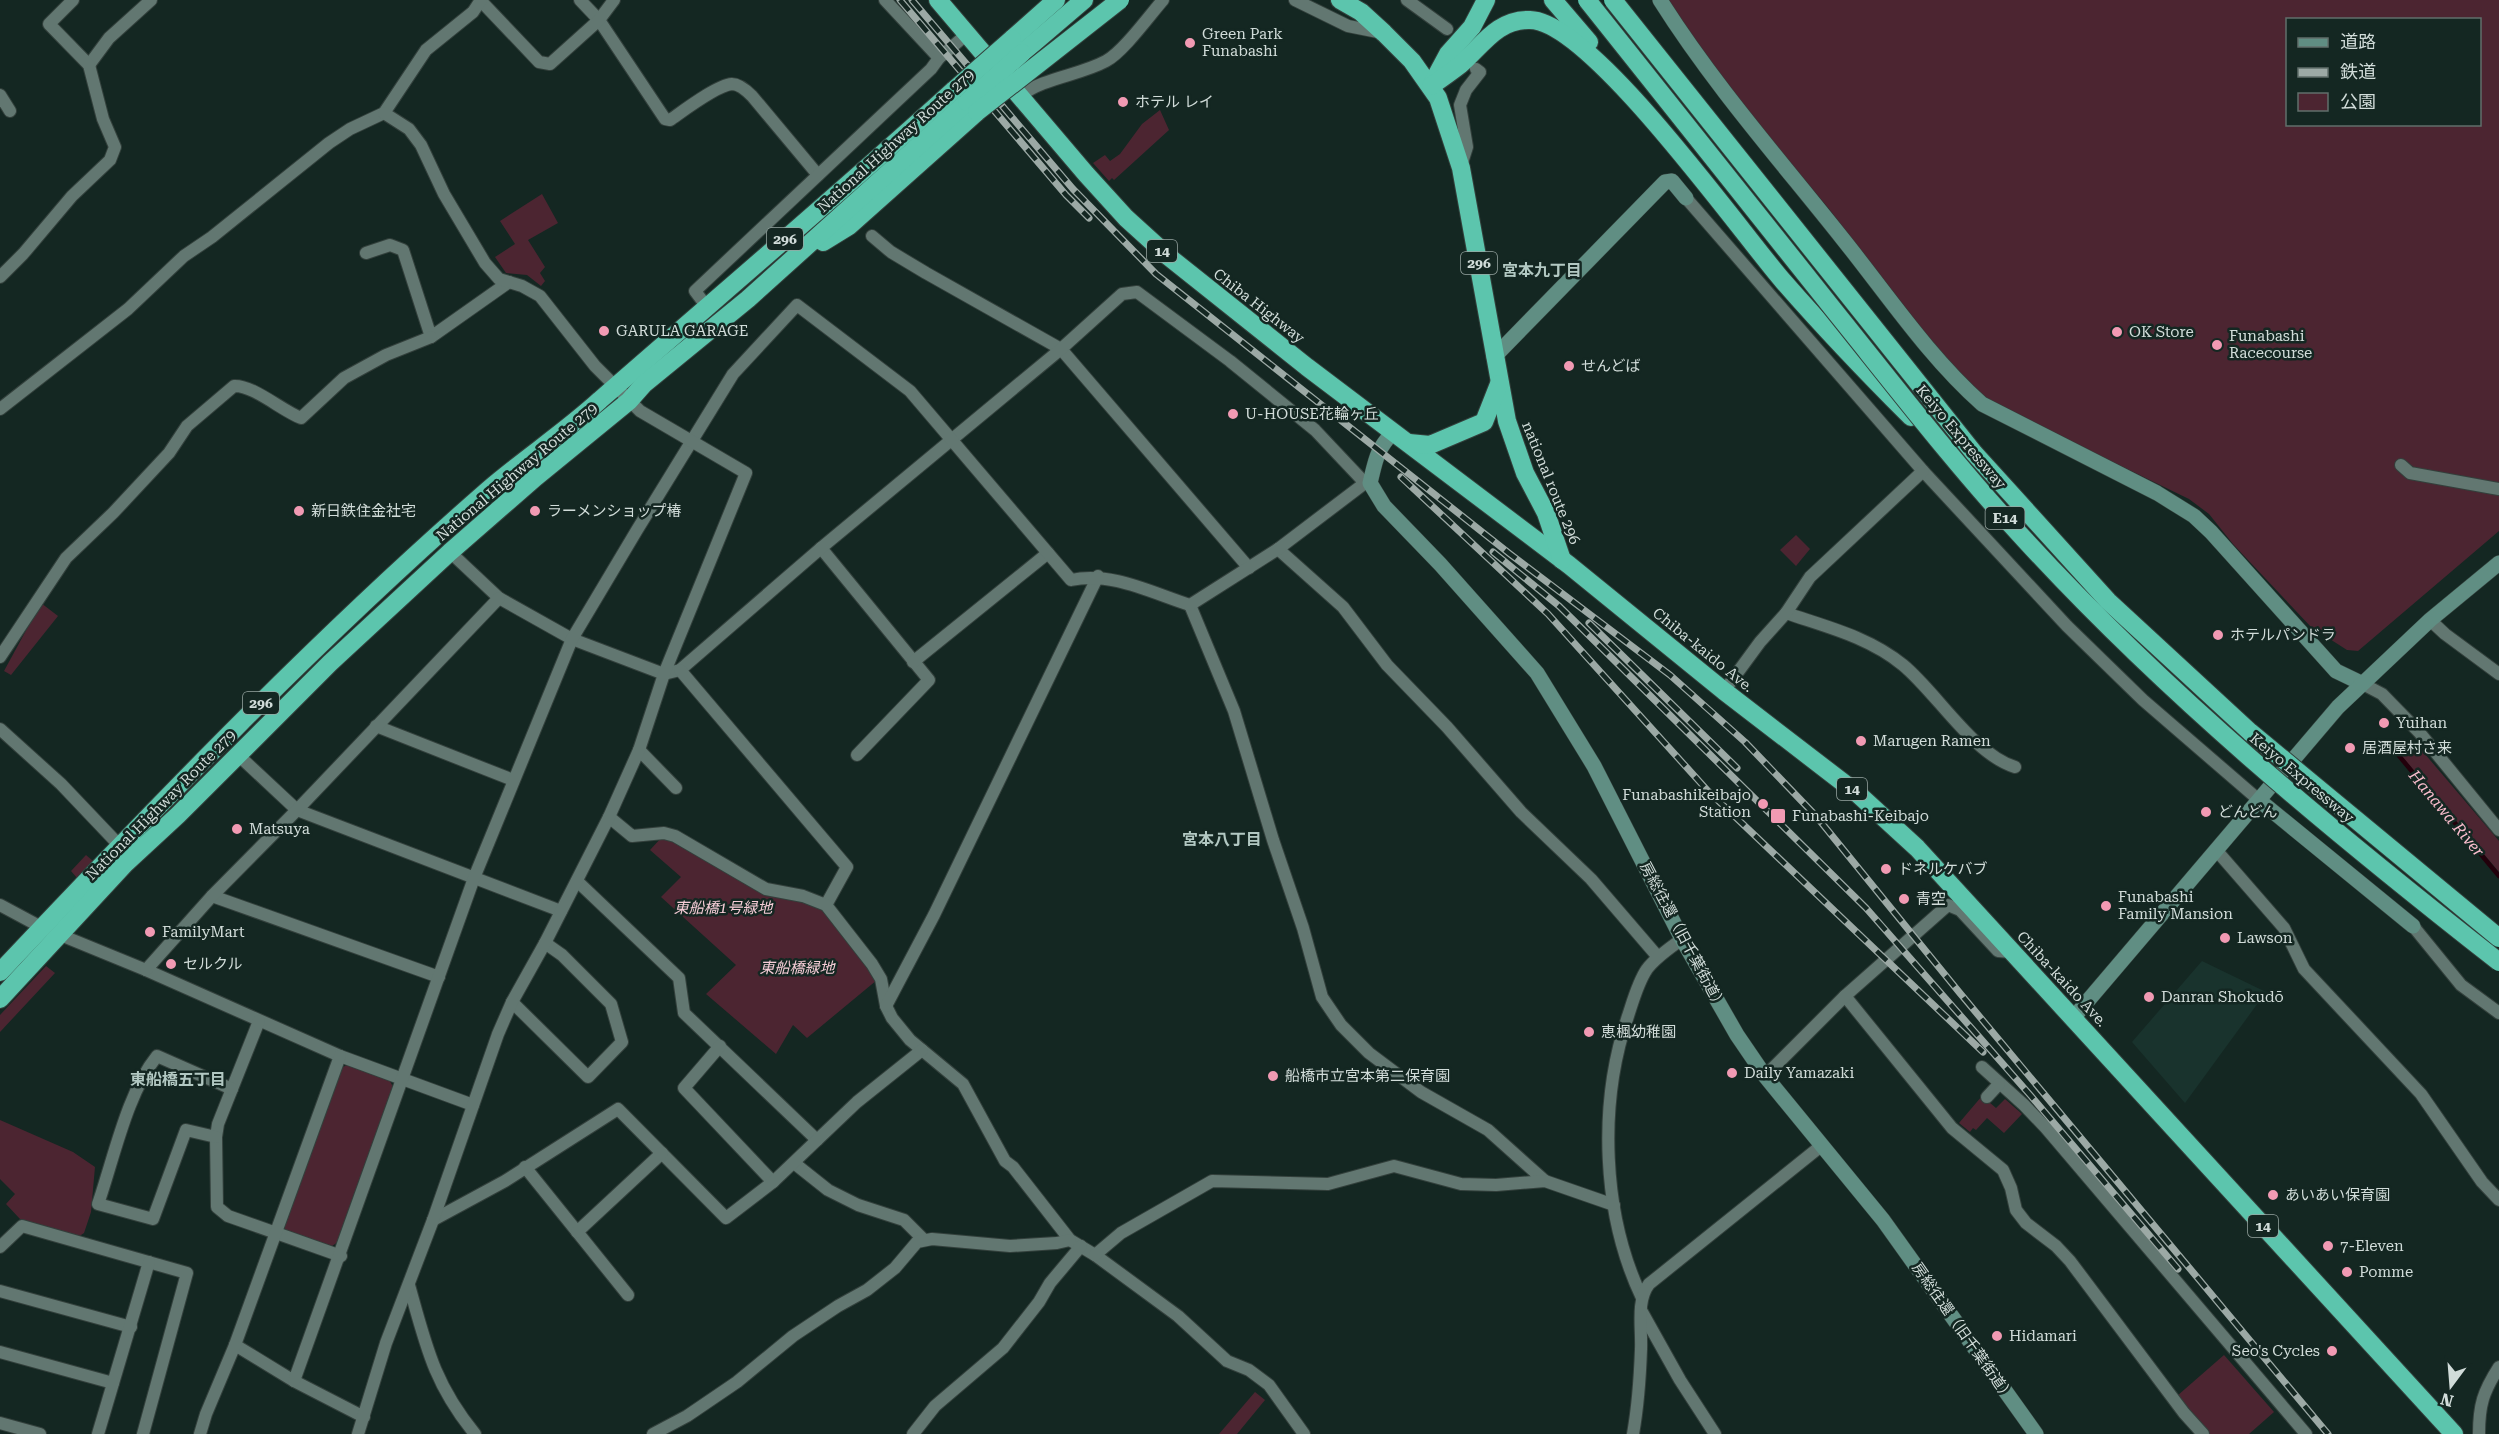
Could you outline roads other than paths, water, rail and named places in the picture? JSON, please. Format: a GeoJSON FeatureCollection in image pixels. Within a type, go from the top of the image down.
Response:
{"type":"FeatureCollection","features":[{"type":"Feature","properties":{"kind":"highway","name":"Chiba Highway"},"geometry":{"type":"LineString","coordinates":[[938,0],[1118,209],[1169,257],[1393,432],[1562,560],[1724,691]]}},
{"type":"Feature","properties":{"kind":"highway","name":"National Highway Route 279"},"geometry":{"type":"LineString","coordinates":[[0,999],[125,864],[178,815],[330,663],[450,552],[536,477],[748,299],[966,101],[1056,0]]}},
{"type":"Feature","properties":{"kind":"highway","name":"National Highway Route 279"},"geometry":{"type":"LineString","coordinates":[[1017,46],[1084,0]]}},
{"type":"Feature","properties":{"kind":"highway"},"geometry":{"type":"LineString","coordinates":[[966,101],[1120,0]]}},
{"type":"Feature","properties":{"kind":"highway","name":"national route 296"},"geometry":{"type":"LineString","coordinates":[[1340,0],[1361,12],[1384,33],[1412,61],[1438,98],[1461,168],[1499,384],[1513,441],[1546,513],[1562,560]]}},
{"type":"Feature","properties":{"kind":"highway"},"geometry":{"type":"LineString","coordinates":[[1431,86],[1448,54],[1472,27],[1486,0]]}},
{"type":"Feature","properties":{"kind":"highway"},"geometry":{"type":"LineString","coordinates":[[1553,0],[1782,280],[1821,324],[1959,465]]}},
{"type":"Feature","properties":{"kind":"highway","name":"Keiyo Expressway"},"geometry":{"type":"LineString","coordinates":[[1587,0],[1959,465],[2025,540],[2096,614],[2237,746],[2319,816],[2499,962]]}},
{"type":"Feature","properties":{"kind":"highway","name":"Keiyo Expressway"},"geometry":{"type":"LineString","coordinates":[[1613,0],[1974,453],[2108,601],[2250,732],[2499,938]]}},
{"type":"Feature","properties":{"kind":"highway"},"geometry":{"type":"LineString","coordinates":[[1431,86],[1461,64],[1504,25],[1533,20],[1547,23],[1577,41],[1627,91]]}},
{"type":"Feature","properties":{"kind":"highway","name":"National Highway Route 279"},"geometry":{"type":"LineString","coordinates":[[0,972],[119,845],[225,737],[361,606],[489,489],[615,387],[707,307],[966,101]]}},
{"type":"Feature","properties":{"kind":"highway"},"geometry":{"type":"LineString","coordinates":[[1408,443],[1430,445],[1484,422],[1499,384]]}},
{"type":"Feature","properties":{"kind":"highway","name":"Chiba-kaido Ave."},"geometry":{"type":"LineString","coordinates":[[1724,691],[1858,794],[1940,872],[2454,1434]]}},
{"type":"Feature","properties":{"kind":"street"},"geometry":{"type":"LineString","coordinates":[[0,277],[23,254],[72,196],[110,160],[114,152],[115,147],[103,119],[88,65],[49,24],[73,0]]}},
{"type":"Feature","properties":{"kind":"street"},"geometry":{"type":"LineString","coordinates":[[88,65],[109,38],[151,0]]}},
{"type":"Feature","properties":{"kind":"street"},"geometry":{"type":"LineString","coordinates":[[580,0],[599,20],[665,119],[670,120],[706,96],[732,84],[741,87],[752,96],[818,175]]}},
{"type":"Feature","properties":{"kind":"street"},"geometry":{"type":"LineString","coordinates":[[0,409],[128,309],[184,256],[212,237],[329,143],[350,129],[384,113],[426,50],[473,12],[481,1],[539,62],[550,64],[599,20],[614,0]]}},
{"type":"Feature","properties":{"kind":"street"},"geometry":{"type":"LineString","coordinates":[[885,0],[939,58]]}},
{"type":"Feature","properties":{"kind":"street"},"geometry":{"type":"LineString","coordinates":[[1020,96],[1045,82],[1106,61],[1117,53],[1163,0]]}},
{"type":"Feature","properties":{"kind":"street"},"geometry":{"type":"LineString","coordinates":[[1295,0],[1348,26],[1384,33]]}},
{"type":"Feature","properties":{"kind":"street"},"geometry":{"type":"LineString","coordinates":[[1407,0],[1447,29]]}},
{"type":"Feature","properties":{"kind":"street"},"geometry":{"type":"LineString","coordinates":[[1660,0],[1693,52],[1942,366],[1962,386],[1982,404],[2126,476],[2194,516],[2336,671],[2382,694],[2419,732],[2499,830]]}},
{"type":"Feature","properties":{"kind":"street"},"geometry":{"type":"LineString","coordinates":[[707,307],[695,291],[967,34]]}},
{"type":"Feature","properties":{"kind":"street"},"geometry":{"type":"LineString","coordinates":[[1461,168],[1467,147],[1460,105],[1466,90],[1480,72],[1476,69]]}},
{"type":"Feature","properties":{"kind":"street"},"geometry":{"type":"LineString","coordinates":[[0,95],[10,111]]}},
{"type":"Feature","properties":{"kind":"street"},"geometry":{"type":"LineString","coordinates":[[358,1434],[387,1343],[433,1220],[488,1060],[512,1002],[545,944],[609,818],[639,750],[664,674],[746,473],[640,411],[595,366],[540,296],[499,279],[485,263],[444,194],[421,145],[409,129],[384,113]]}},
{"type":"Feature","properties":{"kind":"street"},"geometry":{"type":"LineString","coordinates":[[1494,357],[1665,182],[1672,181],[1923,471],[2067,626],[2143,700],[2260,801],[2413,926],[2460,985],[2499,1013]]}},
{"type":"Feature","properties":{"kind":"street"},"geometry":{"type":"LineString","coordinates":[[872,236],[891,252],[917,268],[1061,349],[1249,568]]}},
{"type":"Feature","properties":{"kind":"street"},"geometry":{"type":"LineString","coordinates":[[366,253],[390,245],[403,250],[431,337]]}},
{"type":"Feature","properties":{"kind":"street"},"geometry":{"type":"LineString","coordinates":[[0,657],[66,558],[113,513],[169,453],[187,426],[234,386],[243,386],[288,413],[302,418],[344,378],[386,355],[431,337],[509,282]]}},
{"type":"Feature","properties":{"kind":"street"},"geometry":{"type":"LineString","coordinates":[[450,552],[499,598],[572,639],[664,674],[680,670],[951,438],[1061,349],[1122,294],[1137,292],[1230,361],[1315,430],[1368,483]]}},
{"type":"Feature","properties":{"kind":"street"},"geometry":{"type":"LineString","coordinates":[[294,1382],[341,1256],[474,878],[572,639],[733,374],[797,305],[910,391],[1071,580],[1098,576],[1190,606],[1234,711],[1273,840],[1303,928],[1322,997],[1341,1025],[1369,1053],[1421,1092],[1488,1130],[1545,1181],[1614,1205]]}},
{"type":"Feature","properties":{"kind":"street"},"geometry":{"type":"LineString","coordinates":[[1190,606],[1278,549],[1368,483],[1378,449],[1393,432]]}},
{"type":"Feature","properties":{"kind":"street"},"geometry":{"type":"LineString","coordinates":[[2401,465],[2410,473],[2499,489]]}},
{"type":"Feature","properties":{"kind":"street"},"geometry":{"type":"LineString","coordinates":[[1724,691],[1786,613],[1810,577],[1923,471]]}},
{"type":"Feature","properties":{"kind":"street","name":"房総往還（旧千葉街道）"},"geometry":{"type":"LineString","coordinates":[[1368,483],[1384,506],[1440,564],[1537,674],[1611,796],[1682,939],[1716,1001],[1765,1076],[1883,1220],[2036,1434]]}},
{"type":"Feature","properties":{"kind":"street"},"geometry":{"type":"LineString","coordinates":[[821,548],[929,680],[857,755]]}},
{"type":"Feature","properties":{"kind":"street"},"geometry":{"type":"LineString","coordinates":[[1278,549],[1303,574],[1322,587],[1343,607],[1387,665],[1446,727],[1521,812],[1591,879],[1658,957]]}},
{"type":"Feature","properties":{"kind":"street"},"geometry":{"type":"LineString","coordinates":[[913,662],[1048,553]]}},
{"type":"Feature","properties":{"kind":"street"},"geometry":{"type":"LineString","coordinates":[[2074,1017],[2331,715],[2361,683],[2430,620],[2499,563]]}},
{"type":"Feature","properties":{"kind":"street"},"geometry":{"type":"LineString","coordinates":[[886,1006],[934,915],[1098,576]]}},
{"type":"Feature","properties":{"kind":"street"},"geometry":{"type":"LineString","coordinates":[[146,970],[212,896],[499,598]]}},
{"type":"Feature","properties":{"kind":"street"},"geometry":{"type":"LineString","coordinates":[[1786,613],[1865,639],[1886,652],[1905,666],[1945,710],[1995,758],[2015,767]]}},
{"type":"Feature","properties":{"kind":"street"},"geometry":{"type":"LineString","coordinates":[[2430,620],[2499,674]]}},
{"type":"Feature","properties":{"kind":"street"},"geometry":{"type":"LineString","coordinates":[[680,670],[847,867],[826,905]]}},
{"type":"Feature","properties":{"kind":"street"},"geometry":{"type":"LineString","coordinates":[[376,726],[513,780]]}},
{"type":"Feature","properties":{"kind":"street"},"geometry":{"type":"LineString","coordinates":[[0,729],[61,784],[119,845]]}},
{"type":"Feature","properties":{"kind":"street"},"geometry":{"type":"LineString","coordinates":[[639,750],[676,788]]}},
{"type":"Feature","properties":{"kind":"street"},"geometry":{"type":"LineString","coordinates":[[237,754],[297,810],[561,911]]}},
{"type":"Feature","properties":{"kind":"street"},"geometry":{"type":"LineString","coordinates":[[609,818],[632,836],[664,832],[675,836],[766,889],[803,896],[826,905],[881,979],[886,1006],[892,1018],[922,1050],[963,1084],[1005,1161],[1013,1167],[1075,1243],[1178,1316],[1227,1361],[1249,1370],[1269,1386],[1304,1434]]}},
{"type":"Feature","properties":{"kind":"street"},"geometry":{"type":"LineString","coordinates":[[2217,851],[2284,928],[2304,969],[2421,1094],[2482,1182],[2499,1200]]}},
{"type":"Feature","properties":{"kind":"street"},"geometry":{"type":"LineString","coordinates":[[577,881],[679,978],[684,1013],[818,1140]]}},
{"type":"Feature","properties":{"kind":"street"},"geometry":{"type":"LineString","coordinates":[[212,896],[439,977]]}},
{"type":"Feature","properties":{"kind":"street"},"geometry":{"type":"LineString","coordinates":[[0,905],[41,927],[146,970],[339,1056],[473,1105]]}},
{"type":"Feature","properties":{"kind":"street"},"geometry":{"type":"LineString","coordinates":[[1765,1076],[1845,996],[1948,905],[1960,910],[1998,951],[2011,952]]}},
{"type":"Feature","properties":{"kind":"street"},"geometry":{"type":"LineString","coordinates":[[1642,1298],[1629,1272],[1614,1205],[1608,1104],[1618,1044],[1638,989],[1648,968],[1658,957],[1682,939]]}},
{"type":"Feature","properties":{"kind":"street"},"geometry":{"type":"LineString","coordinates":[[512,1002],[588,1077],[622,1042],[611,1004],[562,955],[545,944]]}},
{"type":"Feature","properties":{"kind":"street"},"geometry":{"type":"LineString","coordinates":[[1845,996],[1952,1128],[2003,1170],[2011,1188],[2016,1210],[2026,1222],[2056,1246],[2070,1261],[2184,1413],[2204,1434]]}},
{"type":"Feature","properties":{"kind":"street"},"geometry":{"type":"LineString","coordinates":[[259,1021],[218,1124],[216,1137],[217,1207],[228,1216],[341,1256]]}},
{"type":"Feature","properties":{"kind":"street"},"geometry":{"type":"LineString","coordinates":[[720,1046],[684,1088],[773,1182]]}},
{"type":"Feature","properties":{"kind":"street"},"geometry":{"type":"LineString","coordinates":[[433,1220],[505,1181],[618,1109],[726,1218],[773,1182],[857,1102],[922,1050]]}},
{"type":"Feature","properties":{"kind":"street"},"geometry":{"type":"LineString","coordinates":[[216,1137],[186,1130],[153,1220],[98,1204],[119,1139],[145,1071],[157,1056],[232,1089]]}},
{"type":"Feature","properties":{"kind":"street"},"geometry":{"type":"LineString","coordinates":[[200,1434],[206,1414],[235,1346],[339,1056]]}},
{"type":"Feature","properties":{"kind":"street"},"geometry":{"type":"LineString","coordinates":[[1982,1067],[2024,1105],[2053,1136],[2306,1434]]}},
{"type":"Feature","properties":{"kind":"street"},"geometry":{"type":"LineString","coordinates":[[1986,1097],[1999,1084]]}},
{"type":"Feature","properties":{"kind":"street"},"geometry":{"type":"LineString","coordinates":[[1633,1434],[1641,1348],[1642,1298],[1648,1284],[1821,1146]]}},
{"type":"Feature","properties":{"kind":"street"},"geometry":{"type":"LineString","coordinates":[[577,1232],[662,1153]]}},
{"type":"Feature","properties":{"kind":"street"},"geometry":{"type":"LineString","coordinates":[[794,1163],[828,1190],[858,1205],[904,1220],[924,1240]]}},
{"type":"Feature","properties":{"kind":"street"},"geometry":{"type":"LineString","coordinates":[[1095,1255],[1121,1233],[1212,1181],[1328,1184],[1394,1166],[1461,1184],[1496,1185],[1545,1181]]}},
{"type":"Feature","properties":{"kind":"street"},"geometry":{"type":"LineString","coordinates":[[525,1167],[628,1294]]}},
{"type":"Feature","properties":{"kind":"street"},"geometry":{"type":"LineString","coordinates":[[0,1246],[22,1227],[187,1273],[143,1434]]}},
{"type":"Feature","properties":{"kind":"street"},"geometry":{"type":"LineString","coordinates":[[653,1434],[687,1416],[737,1382],[800,1331],[867,1290],[896,1268],[917,1242],[932,1239],[1010,1246],[1075,1243]]}},
{"type":"Feature","properties":{"kind":"street"},"geometry":{"type":"LineString","coordinates":[[913,1434],[935,1406],[1003,1348],[1039,1302],[1075,1243]]}},
{"type":"Feature","properties":{"kind":"street"},"geometry":{"type":"LineString","coordinates":[[98,1434],[149,1262]]}},
{"type":"Feature","properties":{"kind":"street"},"geometry":{"type":"LineString","coordinates":[[409,1285],[430,1361],[450,1402],[475,1434]]}},
{"type":"Feature","properties":{"kind":"street"},"geometry":{"type":"LineString","coordinates":[[0,1291],[131,1327]]}},
{"type":"Feature","properties":{"kind":"street"},"geometry":{"type":"LineString","coordinates":[[1641,1311],[1680,1380],[1715,1434]]}},
{"type":"Feature","properties":{"kind":"street"},"geometry":{"type":"LineString","coordinates":[[235,1346],[294,1382],[364,1417]]}},
{"type":"Feature","properties":{"kind":"street"},"geometry":{"type":"LineString","coordinates":[[0,1352],[113,1383]]}},
{"type":"Feature","properties":{"kind":"street"},"geometry":{"type":"LineString","coordinates":[[2479,1434],[2479,1412],[2484,1390],[2499,1367]]}},
{"type":"Feature","properties":{"kind":"street"},"geometry":{"type":"LineString","coordinates":[[0,1423],[40,1434]]}},
{"type":"Feature","properties":{"kind":"waterway","name":"Hanawa River"},"geometry":{"type":"LineString","coordinates":[[2395,751],[2499,876]]}},
{"type":"Feature","properties":{"kind":"railway"},"geometry":{"type":"LineString","coordinates":[[900,0],[1066,195],[1089,218]]}},
{"type":"Feature","properties":{"kind":"railway"},"geometry":{"type":"LineString","coordinates":[[912,0],[1073,189],[1156,274],[1510,554],[1670,675],[1745,742],[1816,816],[1959,992],[2328,1434]]}},
{"type":"Feature","properties":{"kind":"railway"},"geometry":{"type":"LineString","coordinates":[[1401,477],[1548,614],[1708,791],[1983,1052]]}},
{"type":"Feature","properties":{"kind":"railway"},"geometry":{"type":"LineString","coordinates":[[1493,552],[1559,606],[1866,908],[2031,1096],[2178,1269]]}},
{"type":"Feature","properties":{"kind":"railway"},"geometry":{"type":"LineString","coordinates":[[1589,623],[1737,768]]}},
{"type":"Feature","properties":{"kind":"place","name":"Green Park Funabashi"},"geometry":{"type":"Point","coordinates":[1190,43]}},
{"type":"Feature","properties":{"kind":"place","name":"ホテル レイ"},"geometry":{"type":"Point","coordinates":[1123,102]}},
{"type":"Feature","properties":{"kind":"place","name":"GARULA GARAGE"},"geometry":{"type":"Point","coordinates":[604,331]}},
{"type":"Feature","properties":{"kind":"place","name":"OK Store"},"geometry":{"type":"Point","coordinates":[2117,332]}},
{"type":"Feature","properties":{"kind":"place","name":"Funabashi Racecourse"},"geometry":{"type":"Point","coordinates":[2217,345]}},
{"type":"Feature","properties":{"kind":"place","name":"せんどば"},"geometry":{"type":"Point","coordinates":[1569,366]}},
{"type":"Feature","properties":{"kind":"place","name":"U-HOUSE花輪ヶ丘"},"geometry":{"type":"Point","coordinates":[1233,414]}},
{"type":"Feature","properties":{"kind":"place","name":"新日鉄住金社宅"},"geometry":{"type":"Point","coordinates":[299,511]}},
{"type":"Feature","properties":{"kind":"place","name":"ラーメンショップ椿"},"geometry":{"type":"Point","coordinates":[535,511]}},
{"type":"Feature","properties":{"kind":"place","name":"ホテルパンドラ"},"geometry":{"type":"Point","coordinates":[2218,635]}},
{"type":"Feature","properties":{"kind":"place","name":"Yuihan"},"geometry":{"type":"Point","coordinates":[2384,723]}},
{"type":"Feature","properties":{"kind":"place","name":"Marugen Ramen"},"geometry":{"type":"Point","coordinates":[1861,741]}},
{"type":"Feature","properties":{"kind":"place","name":"居酒屋村さ来"},"geometry":{"type":"Point","coordinates":[2350,748]}},
{"type":"Feature","properties":{"kind":"place","name":"Funabashikeibajo Station"},"geometry":{"type":"Point","coordinates":[1763,804]}},
{"type":"Feature","properties":{"kind":"place","name":"どんどん"},"geometry":{"type":"Point","coordinates":[2206,812]}},
{"type":"Feature","properties":{"kind":"place","name":"Funabashi-Keibajo"},"geometry":{"type":"Point","coordinates":[1778,816]}},
{"type":"Feature","properties":{"kind":"place","name":"Matsuya"},"geometry":{"type":"Point","coordinates":[237,829]}},
{"type":"Feature","properties":{"kind":"place","name":"ドネルケバブ"},"geometry":{"type":"Point","coordinates":[1886,869]}},
{"type":"Feature","properties":{"kind":"place","name":"青空"},"geometry":{"type":"Point","coordinates":[1904,899]}},
{"type":"Feature","properties":{"kind":"place","name":"Funabashi Family Mansion"},"geometry":{"type":"Point","coordinates":[2106,906]}},
{"type":"Feature","properties":{"kind":"place","name":"FamilyMart"},"geometry":{"type":"Point","coordinates":[150,932]}},
{"type":"Feature","properties":{"kind":"place","name":"Lawson"},"geometry":{"type":"Point","coordinates":[2225,938]}},
{"type":"Feature","properties":{"kind":"place","name":"セルクル"},"geometry":{"type":"Point","coordinates":[171,964]}},
{"type":"Feature","properties":{"kind":"place","name":"Danran Shokudō"},"geometry":{"type":"Point","coordinates":[2149,997]}},
{"type":"Feature","properties":{"kind":"place","name":"恵楓幼稚園"},"geometry":{"type":"Point","coordinates":[1589,1032]}},
{"type":"Feature","properties":{"kind":"place","name":"Daily Yamazaki"},"geometry":{"type":"Point","coordinates":[1732,1073]}},
{"type":"Feature","properties":{"kind":"place","name":"船橋市立宮本第二保育園"},"geometry":{"type":"Point","coordinates":[1273,1076]}},
{"type":"Feature","properties":{"kind":"place","name":"あいあい保育園"},"geometry":{"type":"Point","coordinates":[2273,1195]}},
{"type":"Feature","properties":{"kind":"place","name":"7-Eleven"},"geometry":{"type":"Point","coordinates":[2328,1246]}},
{"type":"Feature","properties":{"kind":"place","name":"Pomme"},"geometry":{"type":"Point","coordinates":[2347,1272]}},
{"type":"Feature","properties":{"kind":"place","name":"Hidamari"},"geometry":{"type":"Point","coordinates":[1997,1336]}},
{"type":"Feature","properties":{"kind":"place","name":"Seo's Cycles"},"geometry":{"type":"Point","coordinates":[2332,1351]}},
{"type":"Feature","properties":{"kind":"district","name":"宮本九丁目"},"geometry":{"type":"Point","coordinates":[1542,270]}},
{"type":"Feature","properties":{"kind":"district","name":"宮本八丁目"},"geometry":{"type":"Point","coordinates":[1222,839]}},
{"type":"Feature","properties":{"kind":"district","name":"東船橋五丁目"},"geometry":{"type":"Point","coordinates":[178,1079]}},
{"type":"Feature","properties":{"kind":"park label","name":"東船橋1号緑地"},"geometry":{"type":"Point","coordinates":[723,908]}},
{"type":"Feature","properties":{"kind":"park label","name":"東船橋緑地"},"geometry":{"type":"Point","coordinates":[797,968]}}]}
